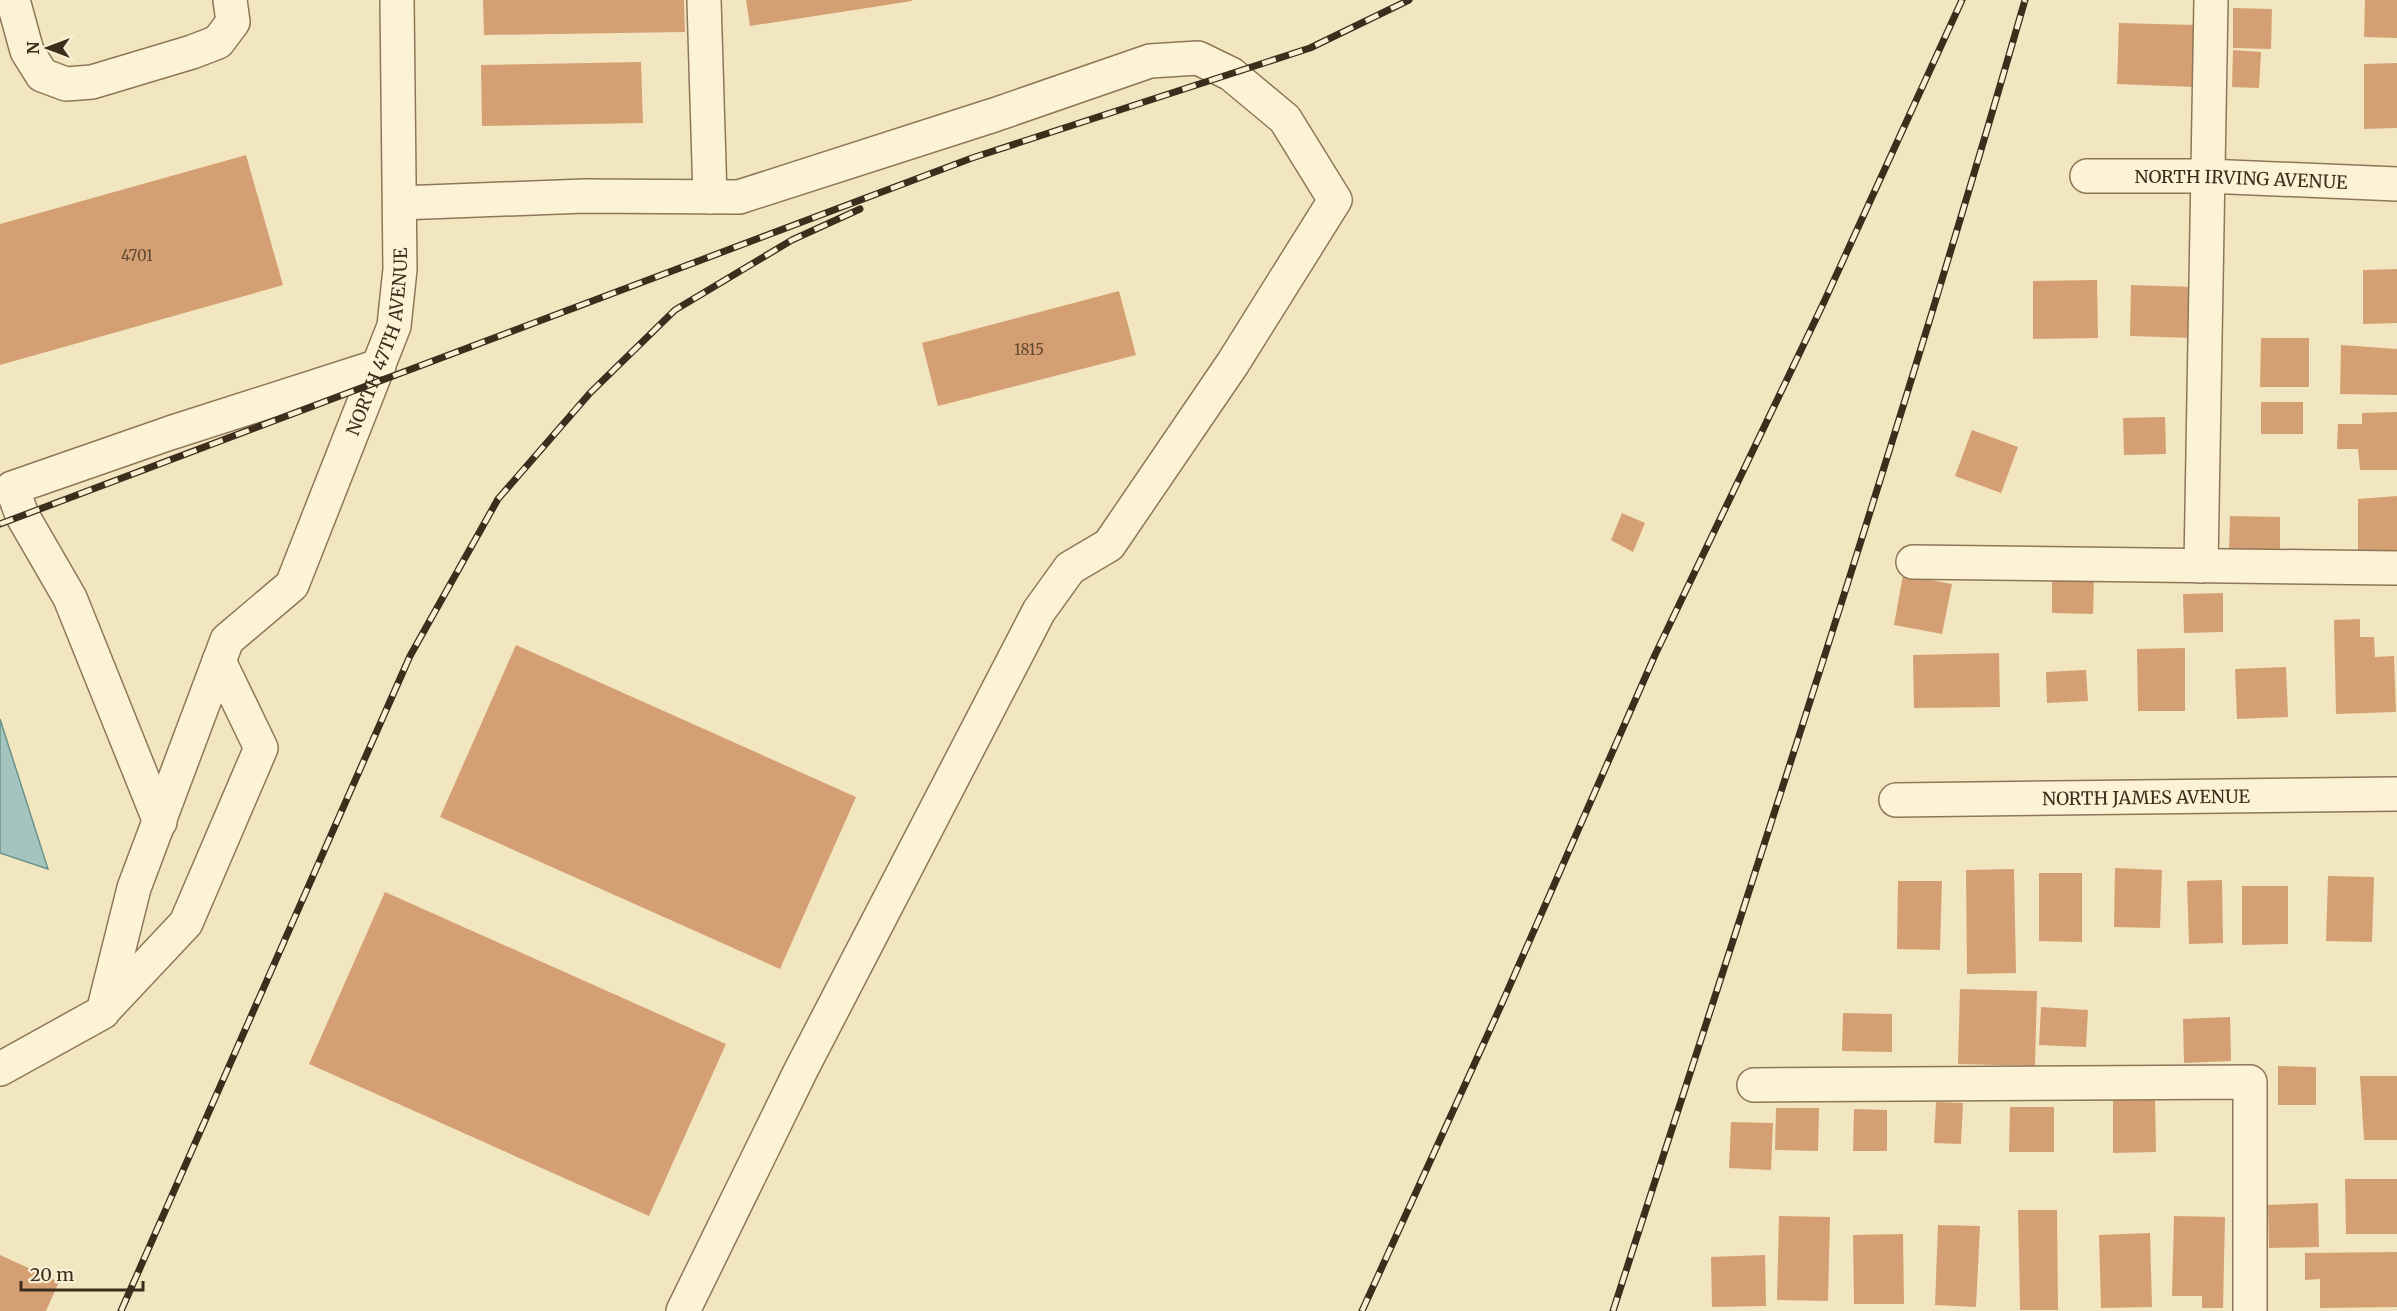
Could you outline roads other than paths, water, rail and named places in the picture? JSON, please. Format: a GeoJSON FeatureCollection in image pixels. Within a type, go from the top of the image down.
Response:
{"type":"FeatureCollection","features":[{"type":"Feature","properties":{"kind":"street"},"geometry":{"type":"LineString","coordinates":[[13,0],[27,51],[42,75],[66,84],[92,82],[218,42],[233,22],[230,0]]}},
{"type":"Feature","properties":{"kind":"street","name":"NORTH 47TH AVENUE"},"geometry":{"type":"LineString","coordinates":[[223,650],[292,585],[394,326],[400,269],[397,0]]}},
{"type":"Feature","properties":{"kind":"street"},"geometry":{"type":"LineString","coordinates":[[704,0],[710,197]]}},
{"type":"Feature","properties":{"kind":"street"},"geometry":{"type":"LineString","coordinates":[[2201,566],[2206,176],[2211,0]]}},
{"type":"Feature","properties":{"kind":"street"},"geometry":{"type":"LineString","coordinates":[[400,203],[584,196],[739,197],[994,116],[1150,61],[1197,58],[1232,74],[1285,119],[1335,200],[1233,363],[1109,545],[1070,568],[1039,611],[801,1070],[683,1311]]}},
{"type":"Feature","properties":{"kind":"street","name":"NORTH IRVING AVENUE"},"geometry":{"type":"LineString","coordinates":[[2087,176],[2206,176],[2397,184]]}},
{"type":"Feature","properties":{"kind":"street"},"geometry":{"type":"LineString","coordinates":[[159,822],[70,598],[6,488],[379,366]]}},
{"type":"Feature","properties":{"kind":"street"},"geometry":{"type":"LineString","coordinates":[[1913,562],[2397,568]]}},
{"type":"Feature","properties":{"kind":"street"},"geometry":{"type":"LineString","coordinates":[[102,1012],[134,888],[223,650]]}},
{"type":"Feature","properties":{"kind":"street"},"geometry":{"type":"LineString","coordinates":[[0,1069],[102,1012],[186,922],[261,748],[223,650]]}},
{"type":"Feature","properties":{"kind":"street","name":"NORTH JAMES AVENUE"},"geometry":{"type":"LineString","coordinates":[[1896,800],[2397,795]]}},
{"type":"Feature","properties":{"kind":"street"},"geometry":{"type":"LineString","coordinates":[[1754,1085],[2250,1082],[2250,1311]]}},
{"type":"Feature","properties":{"kind":"water"},"geometry":{"type":"Polygon","coordinates":[[[0,719],[48,869],[0,853],[0,719]]]}},
{"type":"Feature","properties":{"kind":"railway"},"geometry":{"type":"LineString","coordinates":[[0,524],[972,158],[1310,48],[1409,0]]}},
{"type":"Feature","properties":{"kind":"railway"},"geometry":{"type":"LineString","coordinates":[[1362,1311],[1503,1001],[1655,655],[1824,302],[1962,0]]}},
{"type":"Feature","properties":{"kind":"railway"},"geometry":{"type":"LineString","coordinates":[[1613,1311],[1876,493],[2025,0]]}},
{"type":"Feature","properties":{"kind":"railway"},"geometry":{"type":"LineString","coordinates":[[121,1311],[410,656],[498,499],[590,393],[675,310],[792,240],[860,209]]}}]}
